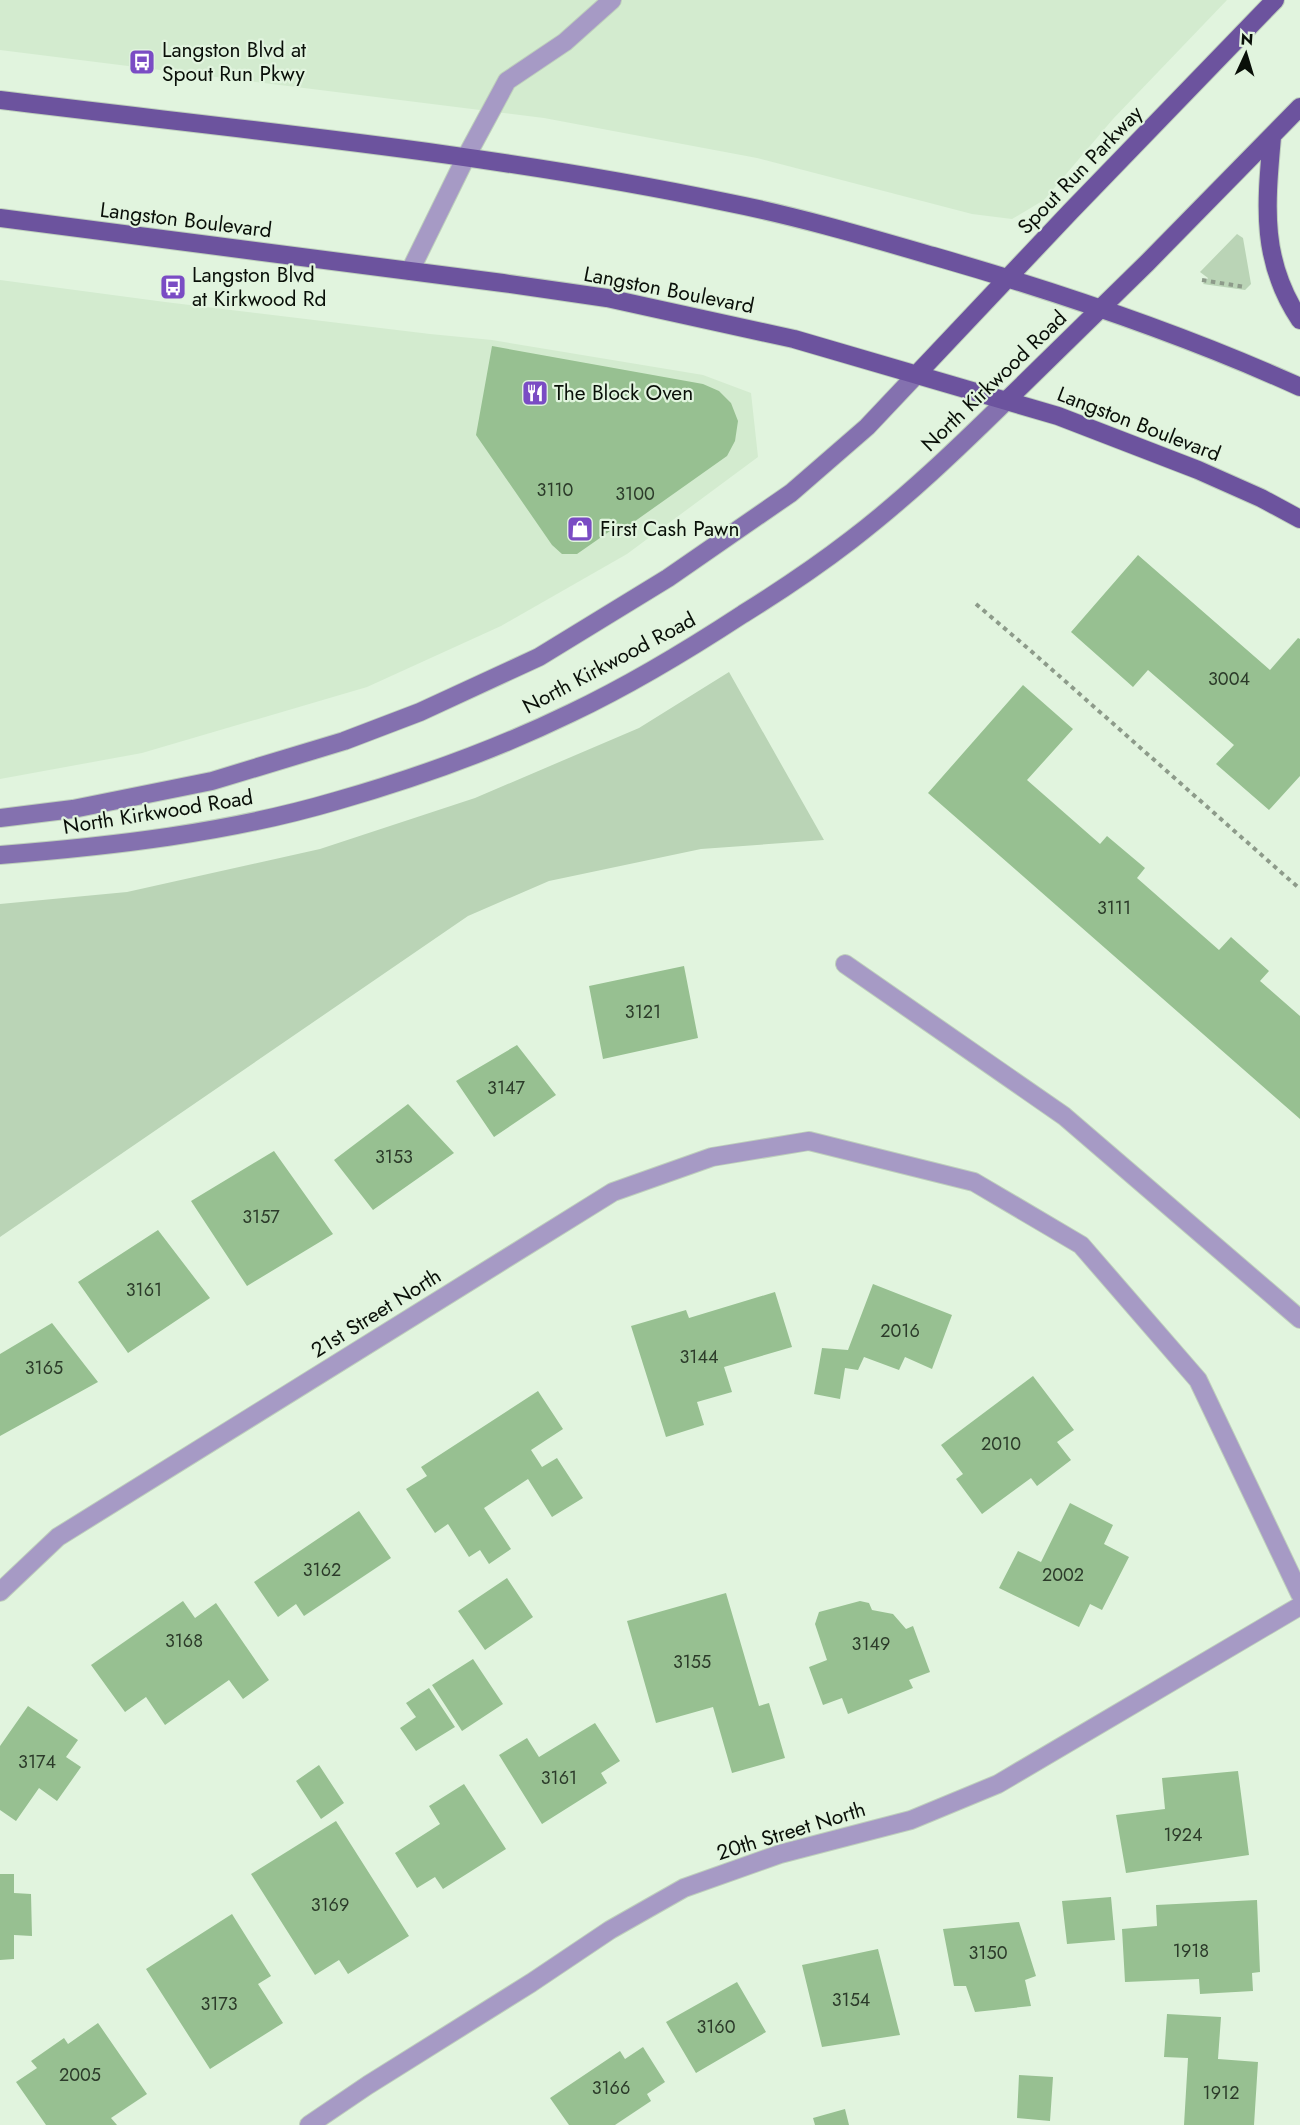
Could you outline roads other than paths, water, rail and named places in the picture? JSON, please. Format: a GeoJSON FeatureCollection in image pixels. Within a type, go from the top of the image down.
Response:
{"type":"FeatureCollection","features":[{"type":"Feature","properties":{"kind":"main road","name":"Spout Run Parkway"},"geometry":{"type":"LineString","coordinates":[[918,374],[1275,0]]}},
{"type":"Feature","properties":{"kind":"main road"},"geometry":{"type":"LineString","coordinates":[[0,100],[466,157],[628,183],[726,202],[879,239],[1009,277],[1101,308],[1244,362],[1300,387]]}},
{"type":"Feature","properties":{"kind":"main road"},"geometry":{"type":"LineString","coordinates":[[1101,308],[1300,107]]}},
{"type":"Feature","properties":{"kind":"main road"},"geometry":{"type":"LineString","coordinates":[[1272,137],[1266,209],[1271,255],[1286,298],[1300,320]]}},
{"type":"Feature","properties":{"kind":"main road","name":"Langston Boulevard"},"geometry":{"type":"LineString","coordinates":[[0,218],[607,298],[794,339],[1058,416],[1143,448],[1261,498],[1300,519]]}},
{"type":"Feature","properties":{"kind":"main road","name":"North Kirkwood Road"},"geometry":{"type":"LineString","coordinates":[[0,855],[162,838],[242,823],[335,801],[424,772],[502,743],[570,714],[668,660],[804,575],[890,509],[932,472],[1101,308]]}},
{"type":"Feature","properties":{"kind":"main road","name":"North Kirkwood Road"},"geometry":{"type":"LineString","coordinates":[[0,818],[84,807],[213,781],[344,741],[420,712],[539,657],[668,578],[791,493],[867,427],[918,374]]}},
{"type":"Feature","properties":{"kind":"street"},"geometry":{"type":"LineString","coordinates":[[410,271],[466,157],[507,81],[565,42],[612,0]]}},
{"type":"Feature","properties":{"kind":"street"},"geometry":{"type":"LineString","coordinates":[[845,964],[1064,1116],[1300,1318]]}},
{"type":"Feature","properties":{"kind":"street","name":"21st Street North"},"geometry":{"type":"LineString","coordinates":[[0,1592],[58,1538],[613,1192],[712,1157],[809,1141],[974,1182],[1081,1245],[1198,1380],[1300,1594]]}},
{"type":"Feature","properties":{"kind":"street","name":"20th Street North"},"geometry":{"type":"LineString","coordinates":[[309,2125],[610,1930],[684,1888],[780,1854],[911,1820],[998,1784],[1300,1606]]}},
{"type":"Feature","properties":{"kind":"place","name":"Langston Blvd at Spout Run Pkwy"},"geometry":{"type":"Point","coordinates":[142,62]}},
{"type":"Feature","properties":{"kind":"place","name":"Langston Blvd at Kirkwood Rd"},"geometry":{"type":"Point","coordinates":[173,287]}},
{"type":"Feature","properties":{"kind":"place","name":"The Block Oven"},"geometry":{"type":"Point","coordinates":[535,393]}},
{"type":"Feature","properties":{"kind":"place","name":"First Cash Pawn"},"geometry":{"type":"Point","coordinates":[580,529]}}]}
